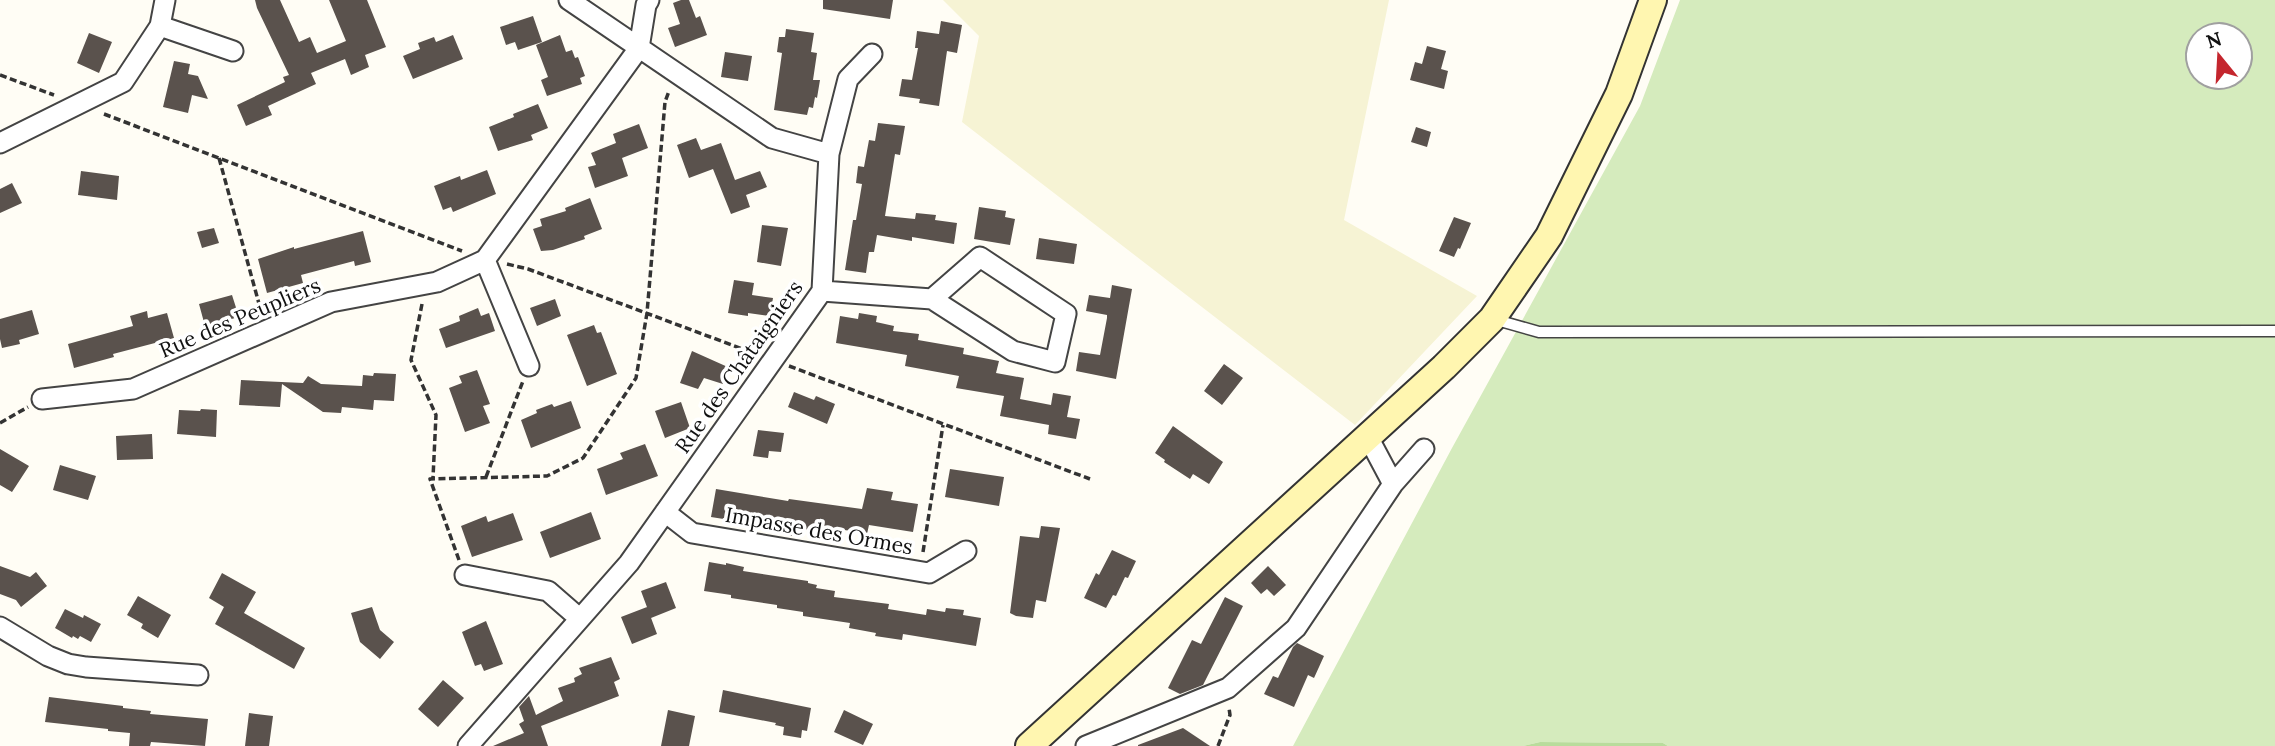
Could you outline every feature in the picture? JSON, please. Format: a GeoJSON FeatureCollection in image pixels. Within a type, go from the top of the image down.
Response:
{"type":"FeatureCollection","features":[{"type":"Feature","properties":{"kind":"main road"},"geometry":{"type":"LineString","coordinates":[[1029,746],[1444,367],[1492,319],[1549,236],[1619,94],[1653,0]]}},
{"type":"Feature","properties":{"kind":"street"},"geometry":{"type":"LineString","coordinates":[[0,143],[123,82],[160,26],[165,0]]}},
{"type":"Feature","properties":{"kind":"street"},"geometry":{"type":"LineString","coordinates":[[569,0],[772,138],[829,154]]}},
{"type":"Feature","properties":{"kind":"street"},"geometry":{"type":"LineString","coordinates":[[639,48],[649,0]]}},
{"type":"Feature","properties":{"kind":"street"},"geometry":{"type":"LineString","coordinates":[[160,26],[233,51]]}},
{"type":"Feature","properties":{"kind":"street","name":"Rue des Peupliers"},"geometry":{"type":"LineString","coordinates":[[42,399],[133,389],[331,302],[437,282],[485,260],[639,48]]}},
{"type":"Feature","properties":{"kind":"street","name":"Rue des Châtaigniers"},"geometry":{"type":"LineString","coordinates":[[468,746],[629,563],[822,291],[829,154],[848,79],[872,54]]}},
{"type":"Feature","properties":{"kind":"street"},"geometry":{"type":"LineString","coordinates":[[822,291],[932,299],[1013,351],[1055,362],[1066,314],[980,257],[932,299]]}},
{"type":"Feature","properties":{"kind":"street"},"geometry":{"type":"LineString","coordinates":[[485,260],[529,366]]}},
{"type":"Feature","properties":{"kind":"street"},"geometry":{"type":"LineString","coordinates":[[1368,437],[1393,484]]}},
{"type":"Feature","properties":{"kind":"street"},"geometry":{"type":"LineString","coordinates":[[1086,746],[1228,688],[1296,628],[1393,484],[1424,449]]}},
{"type":"Feature","properties":{"kind":"street","name":"Impasse des Ormes"},"geometry":{"type":"LineString","coordinates":[[665,512],[692,533],[920,572],[929,573],[966,551]]}},
{"type":"Feature","properties":{"kind":"street"},"geometry":{"type":"LineString","coordinates":[[465,575],[548,591],[579,618]]}},
{"type":"Feature","properties":{"kind":"street"},"geometry":{"type":"LineString","coordinates":[[0,627],[48,656],[68,664],[198,675]]}},
{"type":"Feature","properties":{"kind":"lane"},"geometry":{"type":"LineString","coordinates":[[1492,319],[1539,332],[2275,331]]}},
{"type":"Feature","properties":{"kind":"path"},"geometry":{"type":"LineString","coordinates":[[433,479],[547,476],[583,458],[636,378],[647,313],[665,102],[677,74]]}},
{"type":"Feature","properties":{"kind":"path"},"geometry":{"type":"LineString","coordinates":[[0,75],[485,260],[528,269],[1090,479]]}},
{"type":"Feature","properties":{"kind":"path"},"geometry":{"type":"LineString","coordinates":[[219,158],[267,330]]}},
{"type":"Feature","properties":{"kind":"path"},"geometry":{"type":"LineString","coordinates":[[426,284],[411,360],[436,415],[433,479],[430,479],[465,575]]}},
{"type":"Feature","properties":{"kind":"path"},"geometry":{"type":"LineString","coordinates":[[486,477],[529,366]]}},
{"type":"Feature","properties":{"kind":"path"},"geometry":{"type":"LineString","coordinates":[[0,423],[42,399]]}},
{"type":"Feature","properties":{"kind":"path"},"geometry":{"type":"LineString","coordinates":[[920,572],[943,424]]}},
{"type":"Feature","properties":{"kind":"path"},"geometry":{"type":"LineString","coordinates":[[1218,746],[1230,715],[1228,688]]}},
{"type":"Feature","properties":{"kind":"shaded area"},"geometry":{"type":"Polygon","coordinates":[[[943,0],[1389,0],[1344,220],[1477,296],[1355,425],[962,122],[979,36],[943,0]]]}},
{"type":"Feature","properties":{"kind":"green space"},"geometry":{"type":"Polygon","coordinates":[[[1680,0],[2275,0],[2275,746],[1668,746],[1663,743],[1540,742],[1523,746],[1293,746],[1452,448],[1640,106],[1680,0]]]}},
{"type":"Feature","properties":{"kind":"green space"},"geometry":{"type":"Polygon","coordinates":[[[1540,742],[1663,743],[1668,746],[1523,746],[1540,742]]]}},
{"type":"Feature","properties":{"kind":"building"},"geometry":{"type":"Polygon","coordinates":[[[255,0],[280,0],[299,42],[310,37],[317,53],[346,41],[329,0],[367,0],[386,47],[365,55],[369,67],[351,75],[345,59],[311,73],[316,84],[268,106],[272,115],[246,126],[237,105],[285,82],[283,77],[289,75],[255,0]]]}},
{"type":"Feature","properties":{"kind":"building"},"geometry":{"type":"Polygon","coordinates":[[[689,0],[696,18],[700,16],[707,35],[675,47],[668,28],[680,24],[673,3],[689,0]]]}},
{"type":"Feature","properties":{"kind":"building"},"geometry":{"type":"Polygon","coordinates":[[[823,0],[893,0],[890,19],[823,9],[823,0]]]}},
{"type":"Feature","properties":{"kind":"building"},"geometry":{"type":"Polygon","coordinates":[[[533,16],[542,42],[518,50],[515,42],[506,45],[500,27],[533,16]]]}},
{"type":"Feature","properties":{"kind":"building"},"geometry":{"type":"Polygon","coordinates":[[[941,21],[962,25],[957,53],[947,51],[939,106],[919,103],[920,99],[899,96],[902,79],[912,80],[918,48],[915,48],[917,31],[939,34],[941,21]]]}},
{"type":"Feature","properties":{"kind":"building"},"geometry":{"type":"Polygon","coordinates":[[[786,29],[814,33],[811,52],[817,53],[813,80],[820,80],[817,98],[815,97],[813,108],[809,107],[807,115],[774,110],[782,53],[777,52],[779,37],[785,37],[786,29]]]}},
{"type":"Feature","properties":{"kind":"building"},"geometry":{"type":"Polygon","coordinates":[[[89,33],[112,42],[99,73],[77,63],[89,33]]]}},
{"type":"Feature","properties":{"kind":"building"},"geometry":{"type":"Polygon","coordinates":[[[453,35],[463,59],[413,79],[403,56],[420,49],[418,43],[434,37],[436,42],[453,35]]]}},
{"type":"Feature","properties":{"kind":"building"},"geometry":{"type":"Polygon","coordinates":[[[560,35],[566,52],[572,50],[575,58],[578,57],[585,76],[580,78],[582,84],[547,96],[541,80],[548,77],[536,45],[560,35]]]}},
{"type":"Feature","properties":{"kind":"building"},"geometry":{"type":"Polygon","coordinates":[[[1427,46],[1446,51],[1441,69],[1448,71],[1444,89],[1410,80],[1415,62],[1422,64],[1427,46]]]}},
{"type":"Feature","properties":{"kind":"building"},"geometry":{"type":"Polygon","coordinates":[[[725,52],[752,56],[748,81],[721,77],[725,52]]]}},
{"type":"Feature","properties":{"kind":"building"},"geometry":{"type":"Polygon","coordinates":[[[174,61],[190,64],[188,74],[198,76],[208,99],[192,95],[188,113],[163,107],[174,61]]]}},
{"type":"Feature","properties":{"kind":"building"},"geometry":{"type":"Polygon","coordinates":[[[538,104],[548,128],[531,135],[533,140],[498,151],[489,127],[538,104]]]}},
{"type":"Feature","properties":{"kind":"building"},"geometry":{"type":"Polygon","coordinates":[[[878,123],[905,126],[900,155],[895,154],[885,216],[915,219],[916,213],[936,215],[935,220],[957,223],[954,244],[877,235],[874,252],[869,252],[866,273],[845,270],[862,184],[856,183],[858,166],[864,167],[869,140],[875,141],[878,123]]]}},
{"type":"Feature","properties":{"kind":"building"},"geometry":{"type":"Polygon","coordinates":[[[639,124],[648,148],[622,158],[628,176],[595,188],[588,167],[596,165],[591,153],[616,143],[613,134],[639,124]]]}},
{"type":"Feature","properties":{"kind":"building"},"geometry":{"type":"Polygon","coordinates":[[[1416,127],[1431,132],[1427,147],[1411,142],[1416,127]]]}},
{"type":"Feature","properties":{"kind":"building"},"geometry":{"type":"Polygon","coordinates":[[[696,138],[701,150],[721,143],[735,180],[760,171],[767,187],[746,195],[750,207],[731,214],[713,169],[689,178],[677,145],[696,138]]]}},
{"type":"Feature","properties":{"kind":"building"},"geometry":{"type":"Polygon","coordinates":[[[487,170],[496,194],[453,212],[451,207],[443,210],[434,186],[487,170]]]}},
{"type":"Feature","properties":{"kind":"building"},"geometry":{"type":"Polygon","coordinates":[[[81,171],[119,176],[117,200],[78,195],[81,171]]]}},
{"type":"Feature","properties":{"kind":"building"},"geometry":{"type":"Polygon","coordinates":[[[12,183],[22,203],[0,213],[0,189],[12,183]]]}},
{"type":"Feature","properties":{"kind":"building"},"geometry":{"type":"Polygon","coordinates":[[[590,198],[602,229],[584,236],[585,239],[553,250],[541,251],[533,229],[542,226],[540,219],[566,211],[565,208],[590,198]]]}},
{"type":"Feature","properties":{"kind":"building"},"geometry":{"type":"Polygon","coordinates":[[[979,207],[1006,211],[1005,217],[1015,219],[1010,245],[974,239],[979,207]]]}},
{"type":"Feature","properties":{"kind":"building"},"geometry":{"type":"Polygon","coordinates":[[[1454,217],[1471,223],[1454,257],[1439,251],[1454,217]]]}},
{"type":"Feature","properties":{"kind":"building"},"geometry":{"type":"Polygon","coordinates":[[[762,225],[788,228],[781,266],[757,262],[762,225]]]}},
{"type":"Feature","properties":{"kind":"building"},"geometry":{"type":"Polygon","coordinates":[[[214,228],[219,243],[202,248],[197,232],[214,228]]]}},
{"type":"Feature","properties":{"kind":"building"},"geometry":{"type":"Polygon","coordinates":[[[363,231],[371,262],[355,266],[354,261],[301,275],[303,283],[267,293],[258,259],[294,247],[363,231]]]}},
{"type":"Feature","properties":{"kind":"building"},"geometry":{"type":"Polygon","coordinates":[[[1039,238],[1077,244],[1074,264],[1036,259],[1039,238]]]}},
{"type":"Feature","properties":{"kind":"building"},"geometry":{"type":"Polygon","coordinates":[[[734,280],[754,283],[752,295],[773,298],[770,316],[728,313],[734,280]]]}},
{"type":"Feature","properties":{"kind":"building"},"geometry":{"type":"Polygon","coordinates":[[[1112,285],[1132,289],[1116,379],[1076,371],[1079,352],[1100,355],[1107,318],[1107,315],[1086,311],[1089,295],[1110,298],[1112,285]]]}},
{"type":"Feature","properties":{"kind":"building"},"geometry":{"type":"Polygon","coordinates":[[[232,295],[239,317],[205,326],[199,304],[232,295]]]}},
{"type":"Feature","properties":{"kind":"building"},"geometry":{"type":"Polygon","coordinates":[[[555,299],[561,316],[537,326],[530,308],[555,299]]]}},
{"type":"Feature","properties":{"kind":"building"},"geometry":{"type":"Polygon","coordinates":[[[478,308],[481,316],[489,313],[495,331],[446,348],[439,329],[460,321],[459,316],[478,308]]]}},
{"type":"Feature","properties":{"kind":"building"},"geometry":{"type":"Polygon","coordinates":[[[32,310],[39,334],[19,340],[20,344],[2,348],[0,319],[32,310]]]}},
{"type":"Feature","properties":{"kind":"building"},"geometry":{"type":"Polygon","coordinates":[[[147,311],[148,318],[167,313],[174,338],[113,354],[114,357],[74,368],[68,344],[133,326],[130,316],[147,311]]]}},
{"type":"Feature","properties":{"kind":"building"},"geometry":{"type":"Polygon","coordinates":[[[859,313],[877,316],[876,322],[894,326],[893,331],[919,334],[918,340],[964,348],[963,354],[999,361],[996,373],[1024,378],[1020,399],[1051,405],[1053,393],[1071,396],[1067,417],[1080,419],[1076,439],[1048,434],[1049,425],[1000,416],[1004,396],[956,388],[959,376],[905,366],[907,355],[836,343],[840,316],[858,319],[859,313]]]}},
{"type":"Feature","properties":{"kind":"building"},"geometry":{"type":"Polygon","coordinates":[[[594,325],[597,333],[601,332],[617,374],[587,386],[567,335],[594,325]]]}},
{"type":"Feature","properties":{"kind":"building"},"geometry":{"type":"Polygon","coordinates":[[[692,351],[730,368],[723,384],[704,378],[698,389],[680,383],[692,351]]]}},
{"type":"Feature","properties":{"kind":"building"},"geometry":{"type":"Polygon","coordinates":[[[1224,364],[1243,378],[1222,405],[1204,391],[1224,364]]]}},
{"type":"Feature","properties":{"kind":"building"},"geometry":{"type":"Polygon","coordinates":[[[477,370],[490,404],[483,406],[490,423],[465,432],[449,388],[462,383],[459,376],[477,370]]]}},
{"type":"Feature","properties":{"kind":"building"},"geometry":{"type":"Polygon","coordinates":[[[374,373],[396,374],[394,401],[374,400],[373,410],[342,407],[341,413],[323,412],[282,384],[280,407],[239,405],[241,380],[303,383],[308,376],[321,384],[362,386],[363,375],[373,376],[374,373]]]}},
{"type":"Feature","properties":{"kind":"building"},"geometry":{"type":"Polygon","coordinates":[[[794,392],[814,400],[816,396],[835,404],[827,424],[788,407],[794,392]]]}},
{"type":"Feature","properties":{"kind":"building"},"geometry":{"type":"Polygon","coordinates":[[[571,401],[581,428],[531,448],[521,420],[537,413],[536,410],[571,401]]]}},
{"type":"Feature","properties":{"kind":"building"},"geometry":{"type":"Polygon","coordinates":[[[681,402],[690,428],[665,438],[655,411],[681,402]]]}},
{"type":"Feature","properties":{"kind":"building"},"geometry":{"type":"Polygon","coordinates":[[[179,410],[217,410],[216,437],[177,434],[179,410]]]}},
{"type":"Feature","properties":{"kind":"building"},"geometry":{"type":"Polygon","coordinates":[[[1173,426],[1223,462],[1209,484],[1193,474],[1190,479],[1155,453],[1173,426]]]}},
{"type":"Feature","properties":{"kind":"building"},"geometry":{"type":"Polygon","coordinates":[[[758,430],[784,433],[781,452],[769,451],[768,458],[753,456],[758,430]]]}},
{"type":"Feature","properties":{"kind":"building"},"geometry":{"type":"Polygon","coordinates":[[[152,434],[153,459],[117,460],[116,436],[152,434]]]}},
{"type":"Feature","properties":{"kind":"building"},"geometry":{"type":"Polygon","coordinates":[[[645,444],[658,476],[606,495],[597,469],[623,459],[620,453],[645,444]]]}},
{"type":"Feature","properties":{"kind":"building"},"geometry":{"type":"Polygon","coordinates":[[[0,449],[29,466],[12,492],[0,485],[0,449]]]}},
{"type":"Feature","properties":{"kind":"building"},"geometry":{"type":"Polygon","coordinates":[[[60,465],[96,476],[88,500],[53,490],[60,465]]]}},
{"type":"Feature","properties":{"kind":"building"},"geometry":{"type":"Polygon","coordinates":[[[950,469],[1004,477],[999,506],[945,497],[950,469]]]}},
{"type":"Feature","properties":{"kind":"building"},"geometry":{"type":"Polygon","coordinates":[[[867,488],[893,492],[891,500],[918,504],[913,532],[869,525],[867,534],[839,529],[838,535],[793,527],[792,536],[755,528],[755,524],[711,517],[716,489],[788,501],[862,509],[867,488]]]}},
{"type":"Feature","properties":{"kind":"building"},"geometry":{"type":"Polygon","coordinates":[[[591,512],[601,539],[550,558],[540,532],[591,512]]]}},
{"type":"Feature","properties":{"kind":"building"},"geometry":{"type":"Polygon","coordinates":[[[513,513],[523,540],[472,557],[461,526],[486,516],[488,522],[513,513]]]}},
{"type":"Feature","properties":{"kind":"building"},"geometry":{"type":"Polygon","coordinates":[[[1041,526],[1060,528],[1046,602],[1036,600],[1033,618],[1016,616],[1010,613],[1020,536],[1039,538],[1041,526]]]}},
{"type":"Feature","properties":{"kind":"building"},"geometry":{"type":"Polygon","coordinates":[[[1112,550],[1136,561],[1128,578],[1125,577],[1116,596],[1113,595],[1106,608],[1084,598],[1096,573],[1099,575],[1112,550]]]}},
{"type":"Feature","properties":{"kind":"building"},"geometry":{"type":"Polygon","coordinates":[[[709,562],[744,567],[743,571],[808,581],[817,585],[816,588],[835,591],[834,597],[889,604],[888,609],[926,615],[927,609],[945,612],[946,608],[964,610],[963,615],[981,618],[976,646],[903,634],[902,640],[875,636],[876,633],[849,628],[850,623],[803,616],[803,612],[777,608],[777,605],[704,591],[709,562]]]}},
{"type":"Feature","properties":{"kind":"building"},"geometry":{"type":"Polygon","coordinates":[[[0,566],[30,577],[36,572],[47,586],[21,607],[16,600],[0,594],[0,566]]]}},
{"type":"Feature","properties":{"kind":"building"},"geometry":{"type":"Polygon","coordinates":[[[1268,566],[1286,585],[1274,596],[1267,589],[1261,594],[1251,583],[1268,566]]]}},
{"type":"Feature","properties":{"kind":"building"},"geometry":{"type":"Polygon","coordinates":[[[222,573],[256,592],[244,613],[305,648],[294,669],[215,624],[224,607],[209,598],[222,573]]]}},
{"type":"Feature","properties":{"kind":"building"},"geometry":{"type":"Polygon","coordinates":[[[666,582],[676,608],[651,618],[641,591],[666,582]]]}},
{"type":"Feature","properties":{"kind":"building"},"geometry":{"type":"Polygon","coordinates":[[[138,596],[171,615],[158,638],[141,628],[143,624],[127,615],[138,596]]]}},
{"type":"Feature","properties":{"kind":"building"},"geometry":{"type":"Polygon","coordinates":[[[1225,597],[1243,606],[1203,685],[1180,694],[1168,688],[1192,640],[1201,644],[1225,597]]]}},
{"type":"Feature","properties":{"kind":"building"},"geometry":{"type":"Polygon","coordinates":[[[372,607],[380,630],[394,642],[380,659],[360,642],[351,613],[372,607]]]}},
{"type":"Feature","properties":{"kind":"building"},"geometry":{"type":"Polygon","coordinates":[[[647,607],[657,634],[632,644],[621,617],[647,607]]]}},
{"type":"Feature","properties":{"kind":"building"},"geometry":{"type":"Polygon","coordinates":[[[65,609],[101,624],[91,642],[80,636],[78,639],[73,636],[72,638],[55,628],[65,609]]]}},
{"type":"Feature","properties":{"kind":"building"},"geometry":{"type":"Polygon","coordinates":[[[486,621],[503,664],[484,671],[481,664],[475,666],[462,632],[486,621]]]}},
{"type":"Feature","properties":{"kind":"building"},"geometry":{"type":"Polygon","coordinates":[[[1297,643],[1324,656],[1314,678],[1308,675],[1294,707],[1264,694],[1273,676],[1278,678],[1297,643]]]}},
{"type":"Feature","properties":{"kind":"building"},"geometry":{"type":"Polygon","coordinates":[[[611,657],[620,679],[614,682],[619,696],[541,726],[548,746],[493,746],[524,733],[519,724],[524,721],[519,707],[529,696],[536,715],[563,701],[558,688],[575,682],[574,678],[582,674],[579,668],[611,657]]]}},
{"type":"Feature","properties":{"kind":"building"},"geometry":{"type":"Polygon","coordinates":[[[443,680],[464,698],[438,727],[418,709],[443,680]]]}},
{"type":"Feature","properties":{"kind":"building"},"geometry":{"type":"Polygon","coordinates":[[[723,690],[811,708],[807,731],[802,730],[801,738],[783,735],[784,727],[775,725],[776,723],[719,712],[723,690]]]}},
{"type":"Feature","properties":{"kind":"building"},"geometry":{"type":"Polygon","coordinates":[[[49,697],[123,706],[151,711],[150,714],[208,719],[205,746],[151,742],[150,746],[129,746],[130,733],[45,722],[49,697]]]}},
{"type":"Feature","properties":{"kind":"building"},"geometry":{"type":"Polygon","coordinates":[[[668,710],[695,716],[689,746],[661,746],[668,710]]]}},
{"type":"Feature","properties":{"kind":"building"},"geometry":{"type":"Polygon","coordinates":[[[844,710],[873,724],[863,745],[834,732],[844,710]]]}},
{"type":"Feature","properties":{"kind":"building"},"geometry":{"type":"Polygon","coordinates":[[[249,713],[273,716],[269,746],[245,746],[249,713]]]}},
{"type":"Feature","properties":{"kind":"building"},"geometry":{"type":"Polygon","coordinates":[[[1183,728],[1210,746],[1138,746],[1138,745],[1183,728]]]}}]}
